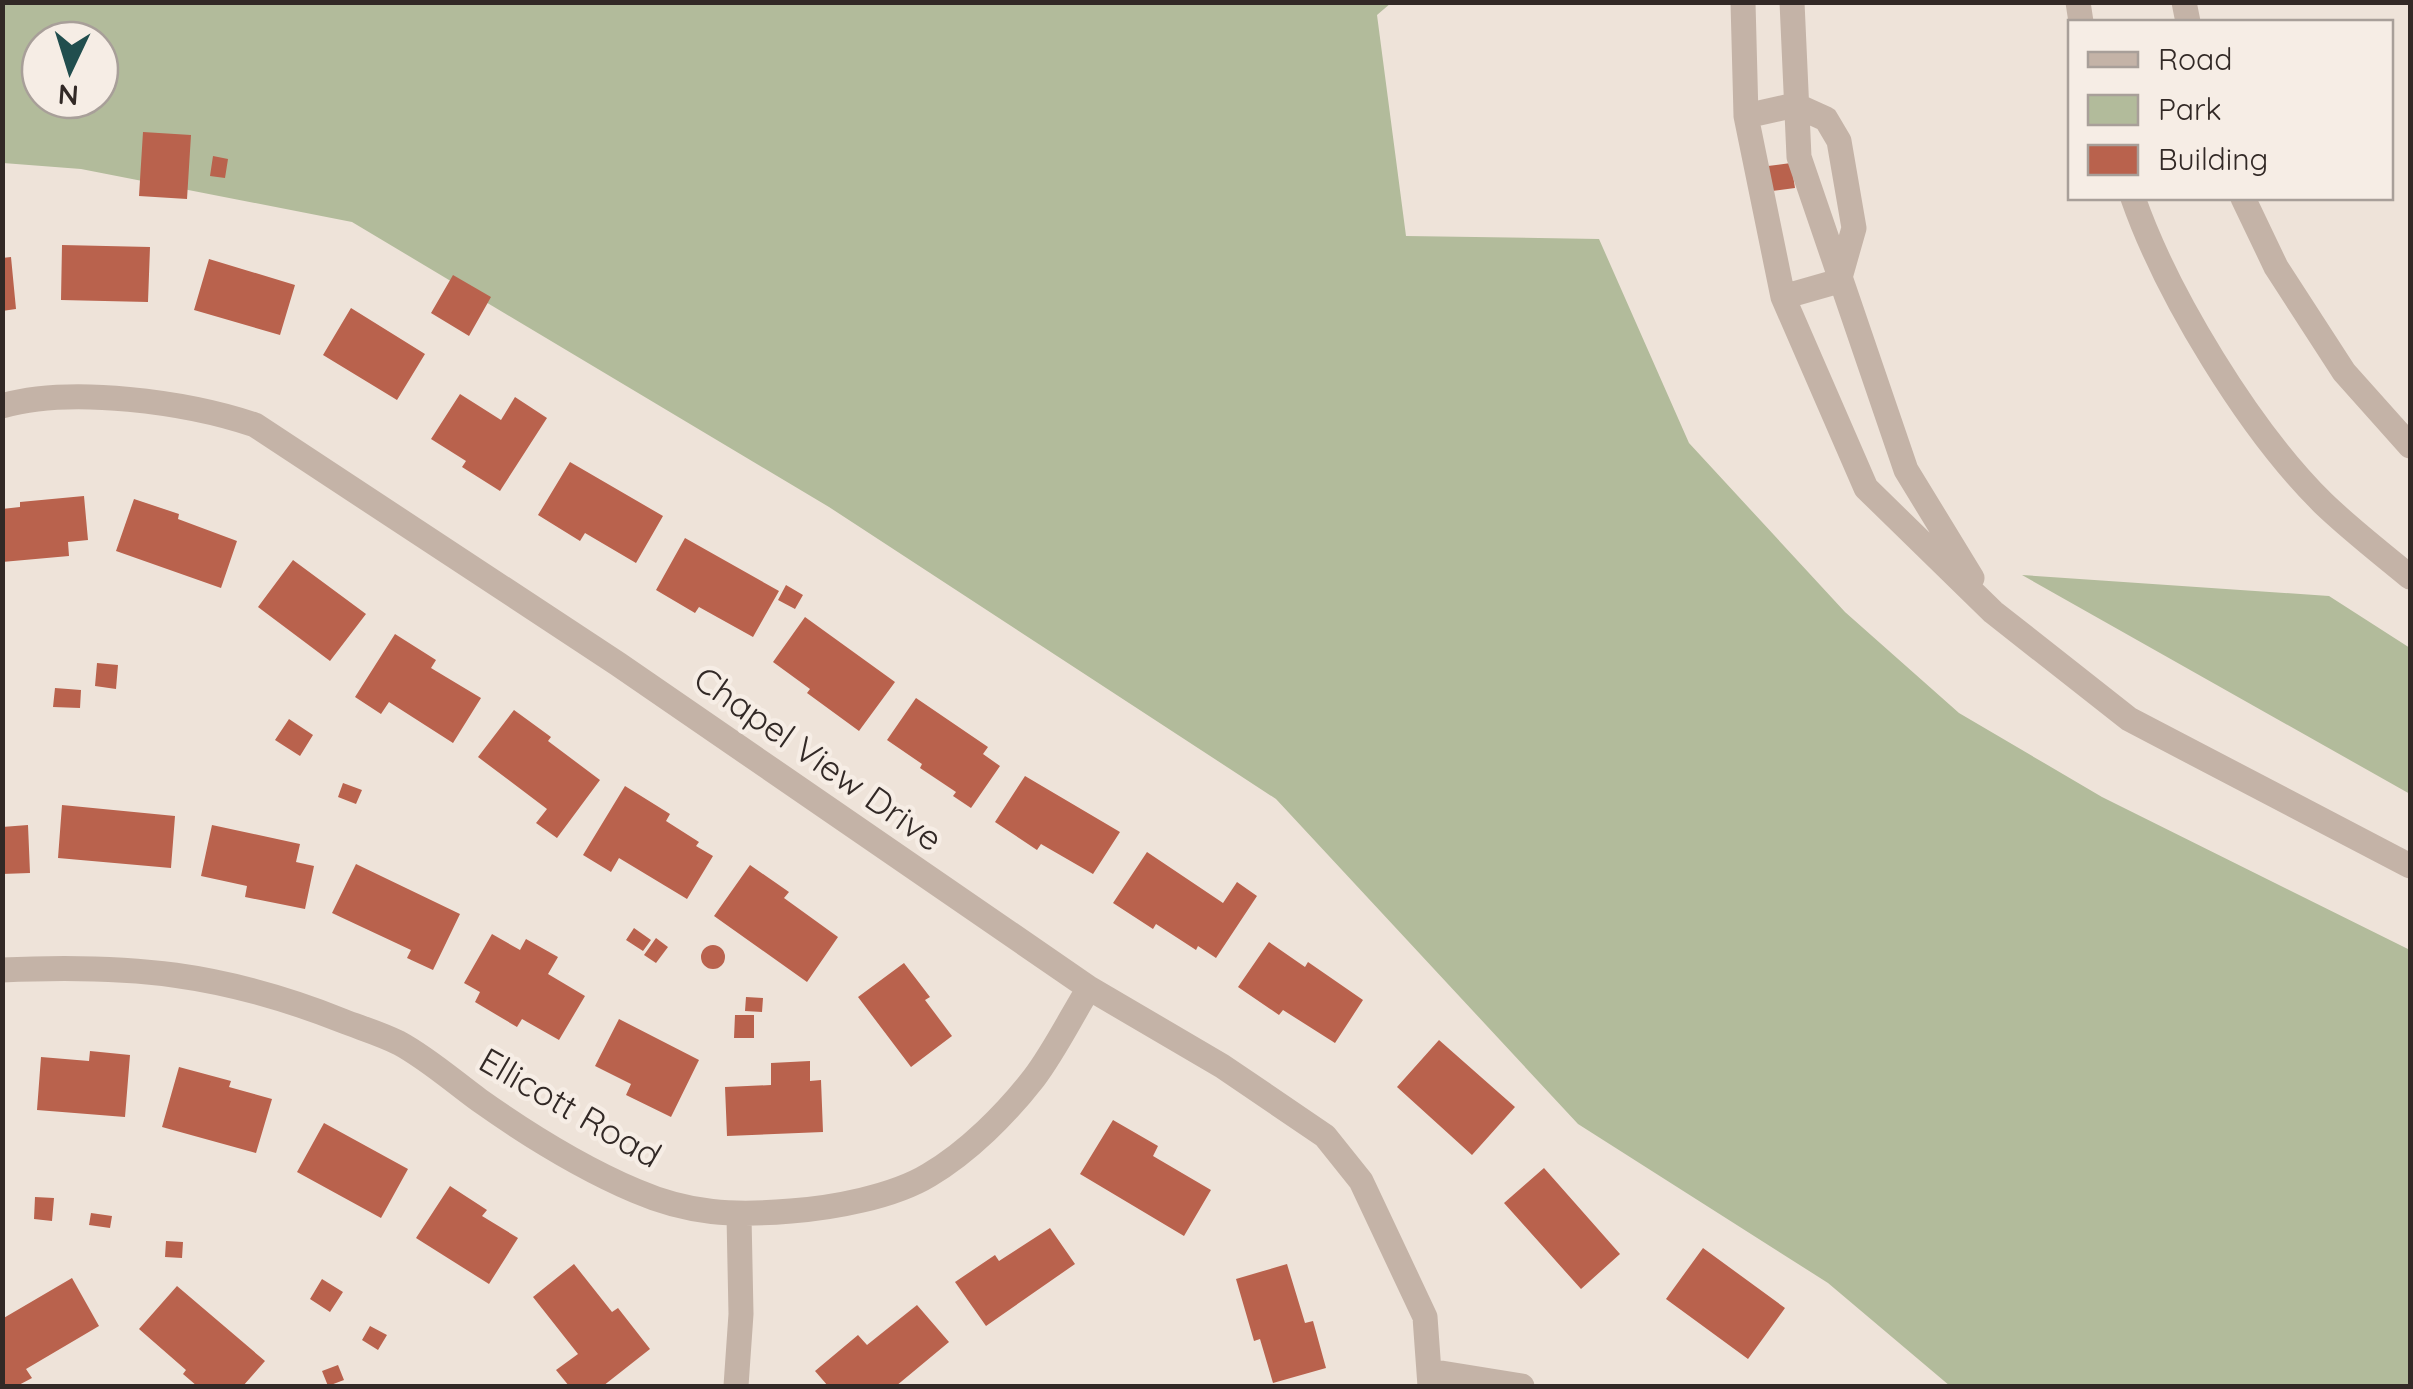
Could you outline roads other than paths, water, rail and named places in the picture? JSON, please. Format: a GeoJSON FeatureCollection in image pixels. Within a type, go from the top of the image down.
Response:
{"type":"FeatureCollection","features":[{"type":"Feature","properties":{"kind":"street"},"geometry":{"type":"LineString","coordinates":[[1743,2],[1746,116],[1782,297],[1866,488],[1993,612],[2129,719],[2410,866]]}},
{"type":"Feature","properties":{"kind":"street"},"geometry":{"type":"LineString","coordinates":[[1792,2],[1799,158],[1838,280],[1906,470],[1993,612]]}},
{"type":"Feature","properties":{"kind":"street"},"geometry":{"type":"LineString","coordinates":[[1746,116],[1795,105],[1826,119],[1839,140],[1854,228],[1838,280]]}},
{"type":"Feature","properties":{"kind":"street"},"geometry":{"type":"LineString","coordinates":[[2133,200],[2194,328],[2256,423],[2322,502],[2410,578]]}},
{"type":"Feature","properties":{"kind":"street"},"geometry":{"type":"LineString","coordinates":[[2244,200],[2276,267],[2344,372],[2410,446]]}},
{"type":"Feature","properties":{"kind":"street"},"geometry":{"type":"LineString","coordinates":[[1782,297],[1838,280]]}},
{"type":"Feature","properties":{"kind":"street","name":"Chapel View Drive"},"geometry":{"type":"LineString","coordinates":[[2,406],[70,399],[178,404],[255,425],[618,664],[1089,988],[1222,1066],[1325,1136],[1362,1182],[1425,1317],[1429,1379]]}},
{"type":"Feature","properties":{"kind":"street","name":"Ellicott Road"},"geometry":{"type":"LineString","coordinates":[[2,970],[144,969],[224,982],[313,1009],[400,1043],[485,1104],[574,1159],[634,1190],[668,1203],[739,1216],[819,1209],[874,1196],[927,1177],[973,1142],[1035,1077],[1089,988]]}},
{"type":"Feature","properties":{"kind":"street"},"geometry":{"type":"LineString","coordinates":[[736,1386],[741,1314],[739,1216]]}},
{"type":"Feature","properties":{"kind":"street"},"geometry":{"type":"LineString","coordinates":[[1429,1379],[1522,1386]]}}]}
